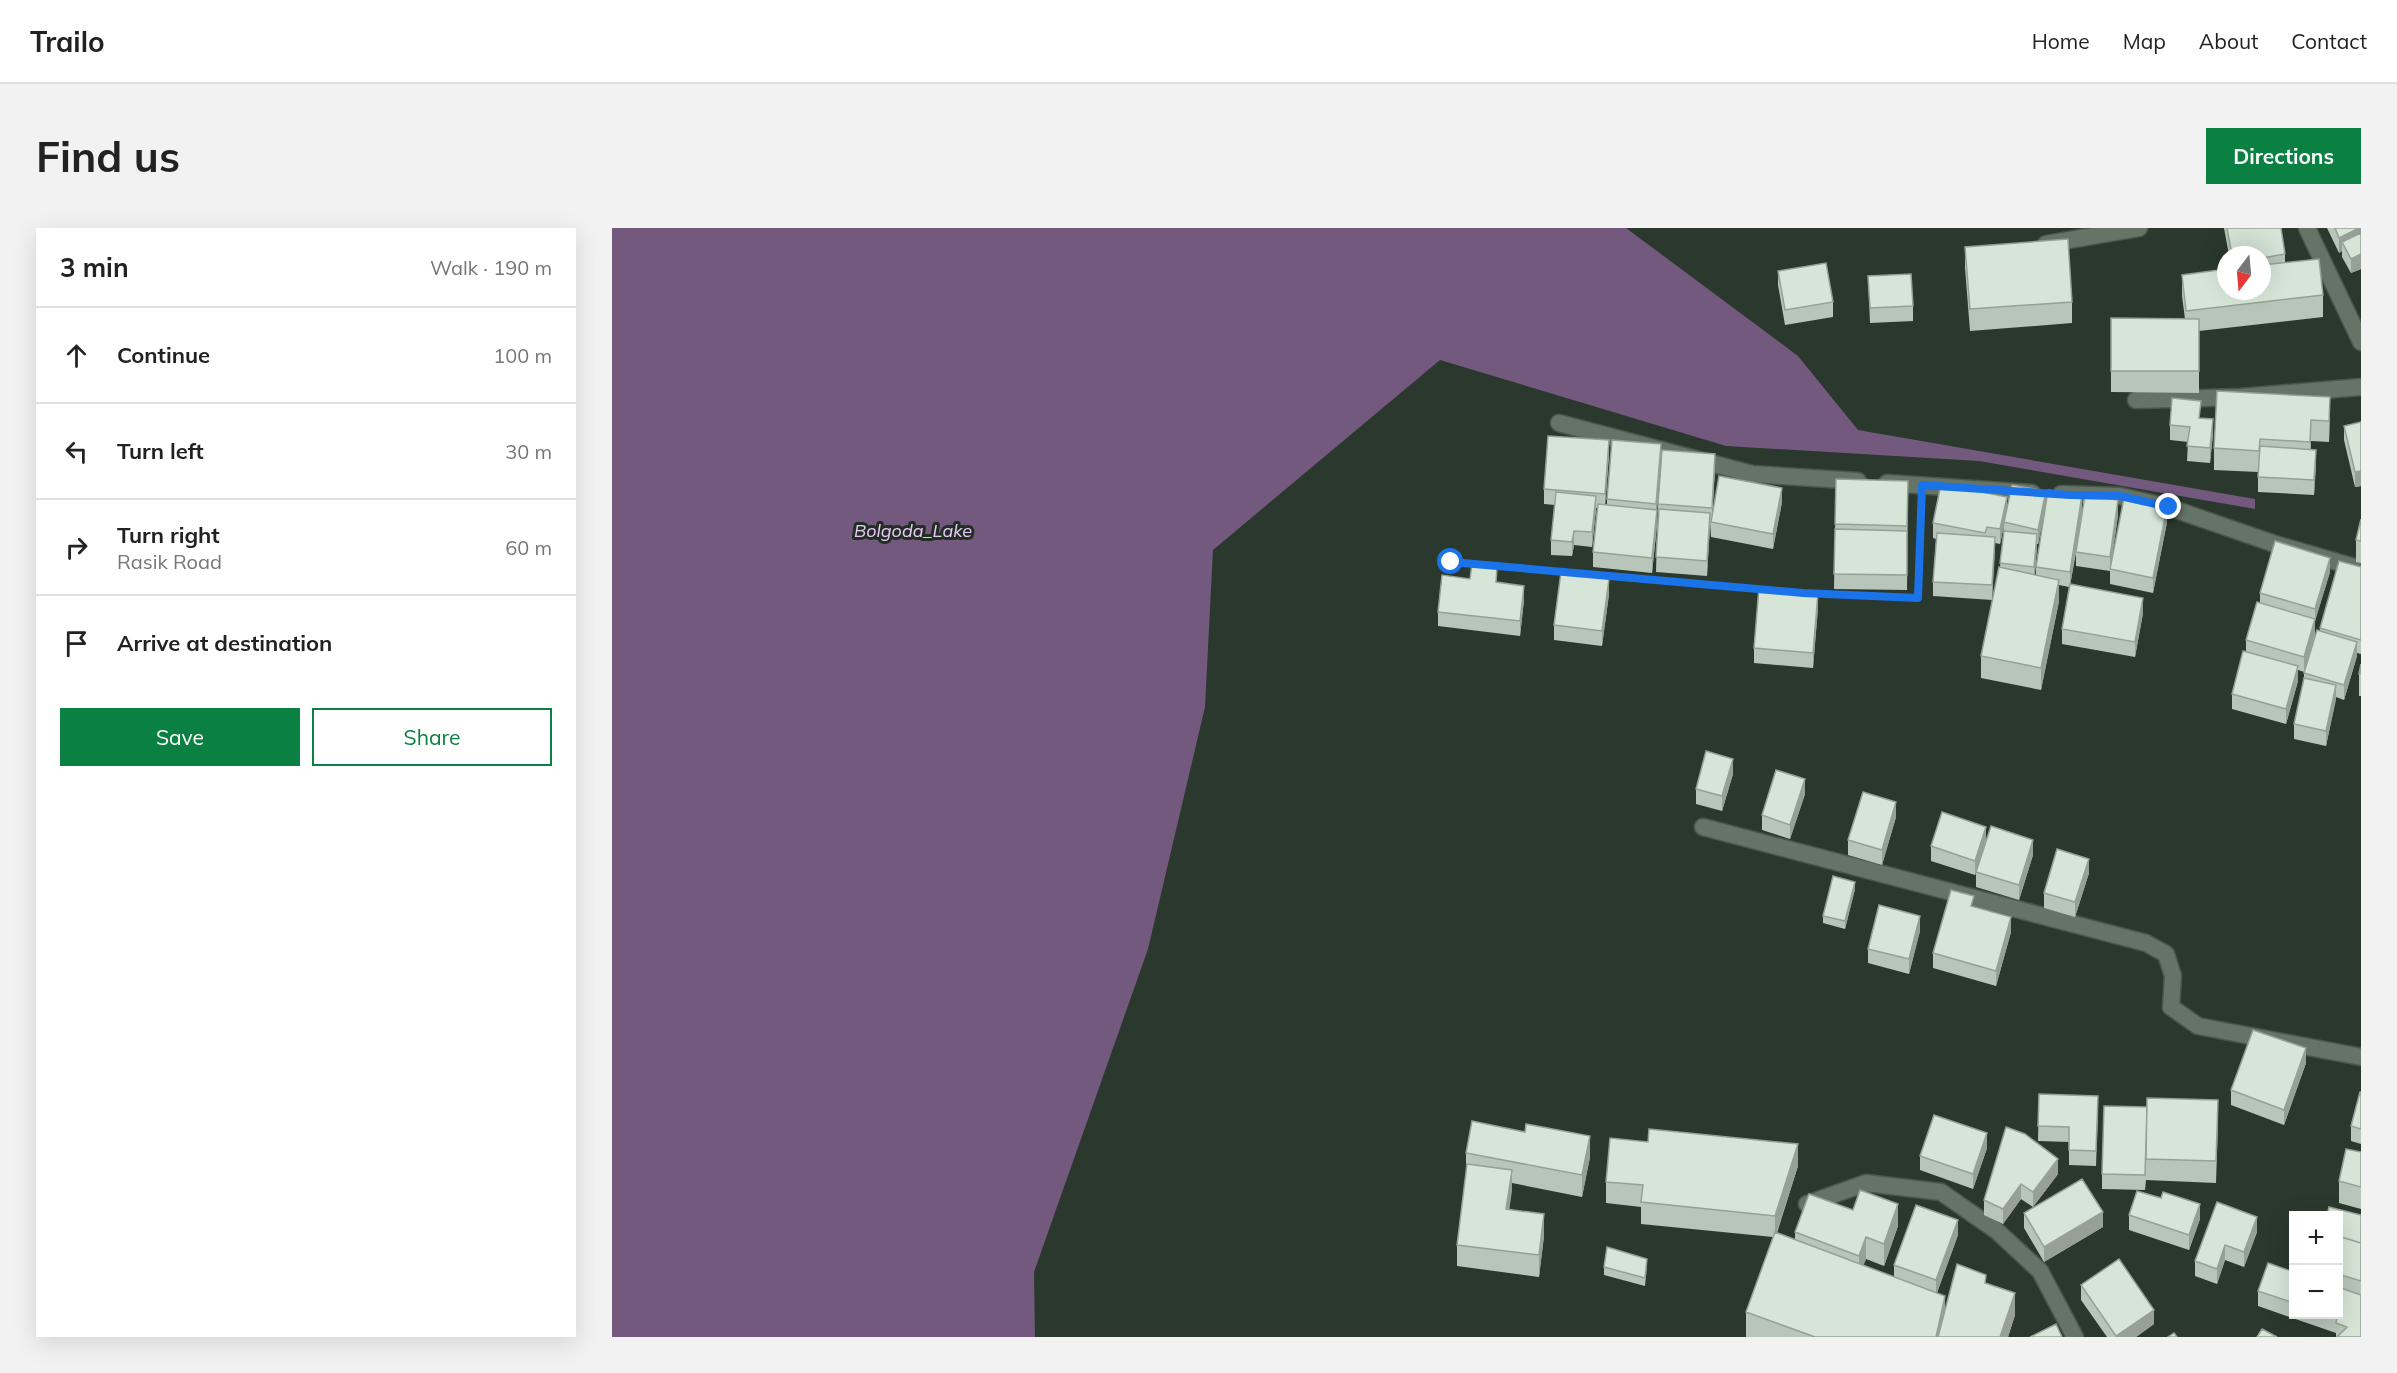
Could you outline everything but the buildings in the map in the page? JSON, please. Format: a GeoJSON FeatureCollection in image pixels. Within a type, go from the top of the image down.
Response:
{"type":"FeatureCollection","features":[{"type":"Feature","properties":{"kind":"street"},"geometry":{"type":"LineString","coordinates":[[2031,246],[2139,228]]}},
{"type":"Feature","properties":{"kind":"street"},"geometry":{"type":"LineString","coordinates":[[2307,228],[2361,342]]}},
{"type":"Feature","properties":{"kind":"street"},"geometry":{"type":"LineString","coordinates":[[2136,400],[2241,397],[2361,387]]}},
{"type":"Feature","properties":{"kind":"street"},"geometry":{"type":"LineString","coordinates":[[1559,423],[1752,474],[2070,495],[2120,496],[2169,507],[2275,544],[2361,568]]}},
{"type":"Feature","properties":{"kind":"street"},"geometry":{"type":"LineString","coordinates":[[1703,827],[2146,943],[2166,954],[2173,976],[2171,1007],[2198,1026],[2361,1057]]}},
{"type":"Feature","properties":{"kind":"street"},"geometry":{"type":"LineString","coordinates":[[1807,1204],[1866,1183],[1941,1192],[1997,1231],[2040,1271],[2075,1337]]}},
{"type":"Feature","properties":{"kind":"path"},"geometry":{"type":"LineString","coordinates":[[1815,593],[1918,598],[1922,485]]}},
{"type":"Feature","properties":{"kind":"path"},"geometry":{"type":"LineString","coordinates":[[1451,562],[1768,590]]}},
{"type":"Feature","properties":{"kind":"water","name":"Bolgoda_Lake"},"geometry":{"type":"Polygon","coordinates":[[[612,228],[1626,228],[1798,356],[1858,430],[2255,499],[2255,509],[1979,461],[1726,446],[1440,360],[1213,550],[1205,707],[1148,949],[1034,1272],[1035,1337],[612,1337],[612,228]]]}},
{"type":"Feature","properties":{"kind":"route"},"geometry":{"type":"LineString","coordinates":[[1451,562],[1803,593],[1918,598],[1922,485],[2120,496],[2169,507]]}}]}
